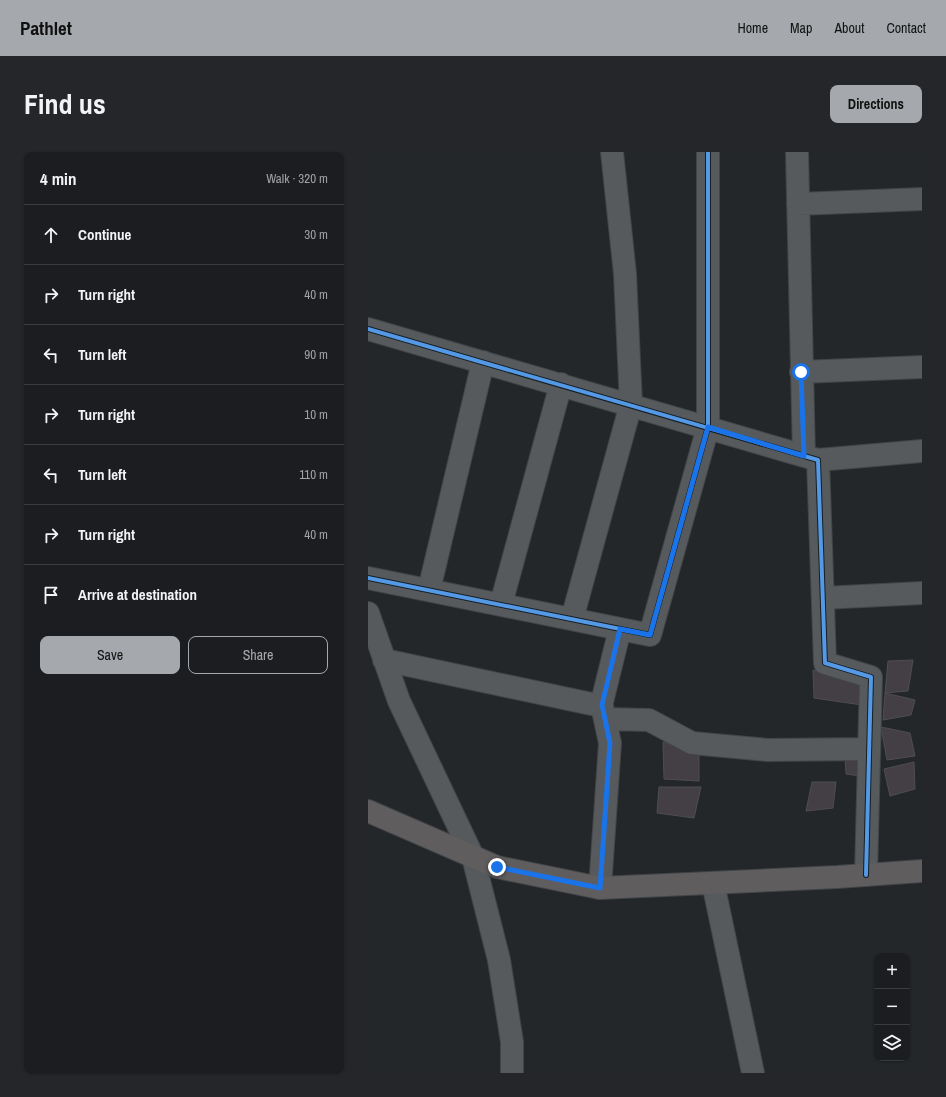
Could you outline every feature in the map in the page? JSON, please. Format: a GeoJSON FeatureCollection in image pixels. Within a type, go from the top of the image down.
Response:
{"type":"FeatureCollection","features":[{"type":"Feature","properties":{"kind":"main road"},"geometry":{"type":"LineString","coordinates":[[368,811],[497,867],[600,888],[922,871]]}},
{"type":"Feature","properties":{"kind":"street"},"geometry":{"type":"LineString","coordinates":[[572,619],[631,404],[625,274],[612,152]]}},
{"type":"Feature","properties":{"kind":"street"},"geometry":{"type":"LineString","coordinates":[[368,578],[650,635],[708,427],[708,152]]}},
{"type":"Feature","properties":{"kind":"street"},"geometry":{"type":"LineString","coordinates":[[797,152],[801,372],[811,458],[823,598],[825,663],[871,677],[866,875]]}},
{"type":"Feature","properties":{"kind":"street"},"geometry":{"type":"LineString","coordinates":[[798,204],[922,199]]}},
{"type":"Feature","properties":{"kind":"street"},"geometry":{"type":"LineString","coordinates":[[368,329],[631,404],[811,458],[922,451]]}},
{"type":"Feature","properties":{"kind":"street"},"geometry":{"type":"LineString","coordinates":[[429,590],[483,362]]}},
{"type":"Feature","properties":{"kind":"street"},"geometry":{"type":"LineString","coordinates":[[801,372],[922,367]]}},
{"type":"Feature","properties":{"kind":"street"},"geometry":{"type":"LineString","coordinates":[[501,604],[561,384]]}},
{"type":"Feature","properties":{"kind":"street"},"geometry":{"type":"LineString","coordinates":[[823,598],[922,593]]}},
{"type":"Feature","properties":{"kind":"street"},"geometry":{"type":"LineString","coordinates":[[368,613],[399,700],[473,857],[499,960],[512,1042],[512,1073]]}},
{"type":"Feature","properties":{"kind":"street"},"geometry":{"type":"LineString","coordinates":[[603,712],[620,629]]}},
{"type":"Feature","properties":{"kind":"street"},"geometry":{"type":"LineString","coordinates":[[384,660],[601,706],[610,743],[600,888]]}},
{"type":"Feature","properties":{"kind":"street"},"geometry":{"type":"LineString","coordinates":[[603,712],[649,720],[692,743],[768,750],[869,749]]}},
{"type":"Feature","properties":{"kind":"street"},"geometry":{"type":"LineString","coordinates":[[713,883],[753,1073]]}},
{"type":"Feature","properties":{"kind":"building"},"geometry":{"type":"Polygon","coordinates":[[[913,660],[908,691],[885,693],[888,661],[913,660]]]}},
{"type":"Feature","properties":{"kind":"building"},"geometry":{"type":"Polygon","coordinates":[[[813,670],[864,675],[862,705],[814,698],[813,670]]]}},
{"type":"Feature","properties":{"kind":"building"},"geometry":{"type":"Polygon","coordinates":[[[885,693],[915,700],[911,715],[883,720],[885,693]]]}},
{"type":"Feature","properties":{"kind":"building"},"geometry":{"type":"Polygon","coordinates":[[[881,727],[910,733],[915,756],[887,760],[881,727]]]}},
{"type":"Feature","properties":{"kind":"building"},"geometry":{"type":"Polygon","coordinates":[[[844,741],[869,753],[860,776],[846,774],[844,741]]]}},
{"type":"Feature","properties":{"kind":"building"},"geometry":{"type":"Polygon","coordinates":[[[663,742],[699,749],[699,781],[664,779],[663,742]]]}},
{"type":"Feature","properties":{"kind":"building"},"geometry":{"type":"Polygon","coordinates":[[[914,762],[915,789],[890,796],[884,769],[914,762]]]}},
{"type":"Feature","properties":{"kind":"building"},"geometry":{"type":"Polygon","coordinates":[[[812,782],[836,782],[833,808],[806,811],[812,782]]]}},
{"type":"Feature","properties":{"kind":"building"},"geometry":{"type":"Polygon","coordinates":[[[659,787],[701,787],[694,818],[657,813],[659,787]]]}},
{"type":"Feature","properties":{"kind":"cycle path"},"geometry":{"type":"LineString","coordinates":[[368,578],[650,635],[708,427],[708,152]]}},
{"type":"Feature","properties":{"kind":"cycle path"},"geometry":{"type":"LineString","coordinates":[[368,329],[818,460],[825,663],[871,677],[866,875]]}},
{"type":"Feature","properties":{"kind":"route"},"geometry":{"type":"LineString","coordinates":[[497,867],[600,888],[610,743],[602,705],[620,629],[650,635],[708,427],[804,456],[801,372]]}}]}
